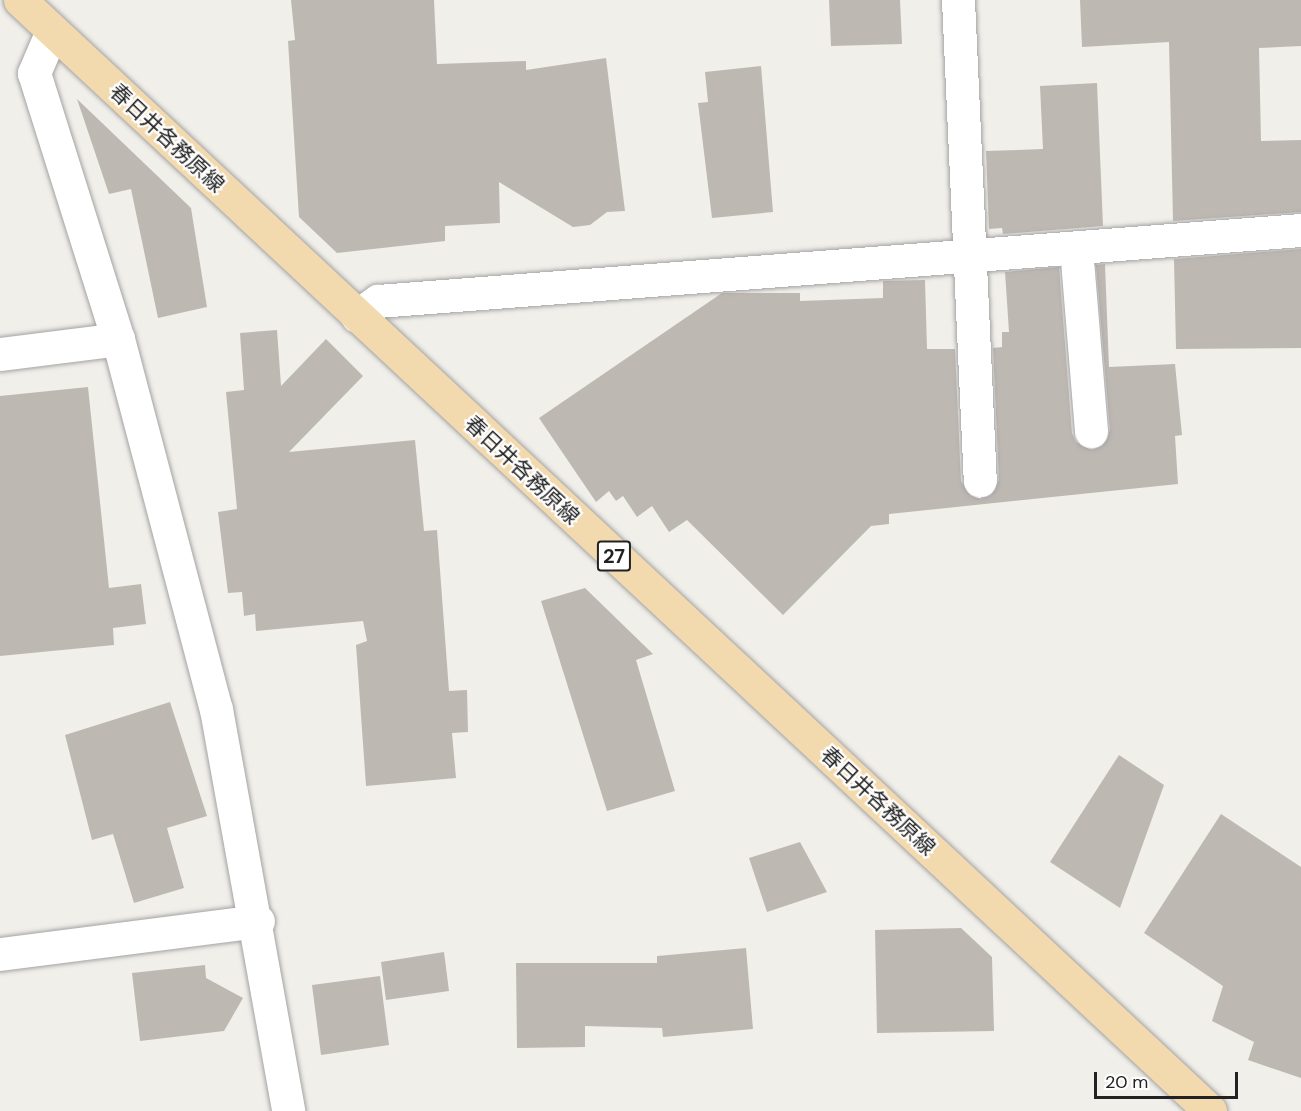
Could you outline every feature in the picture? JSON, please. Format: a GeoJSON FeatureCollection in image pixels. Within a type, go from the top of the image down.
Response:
{"type":"FeatureCollection","features":[{"type":"Feature","properties":{"kind":"main road","name":"春日井各務原線"},"geometry":{"type":"LineString","coordinates":[[20,0],[1210,1111]]}},
{"type":"Feature","properties":{"kind":"street"},"geometry":{"type":"LineString","coordinates":[[958,0],[980,480]]}},
{"type":"Feature","properties":{"kind":"street"},"geometry":{"type":"LineString","coordinates":[[52,31],[34,73],[118,339],[216,710],[258,921],[288,1111]]}},
{"type":"Feature","properties":{"kind":"street"},"geometry":{"type":"LineString","coordinates":[[357,316],[378,301],[1301,230]]}},
{"type":"Feature","properties":{"kind":"street"},"geometry":{"type":"LineString","coordinates":[[1076,248],[1091,431]]}},
{"type":"Feature","properties":{"kind":"street"},"geometry":{"type":"LineString","coordinates":[[0,354],[118,339]]}},
{"type":"Feature","properties":{"kind":"street"},"geometry":{"type":"LineString","coordinates":[[0,954],[258,921]]}},
{"type":"Feature","properties":{"kind":"building"},"geometry":{"type":"Polygon","coordinates":[[[291,0],[434,0],[437,64],[526,61],[526,70],[606,58],[625,211],[607,212],[590,225],[573,227],[499,182],[500,223],[445,226],[445,241],[337,253],[299,217],[288,41],[295,40],[291,0]]]}},
{"type":"Feature","properties":{"kind":"building"},"geometry":{"type":"Polygon","coordinates":[[[829,0],[900,0],[902,44],[831,46],[829,0]]]}},
{"type":"Feature","properties":{"kind":"building"},"geometry":{"type":"Polygon","coordinates":[[[1080,0],[1301,0],[1301,46],[1259,48],[1261,141],[1301,140],[1301,212],[1173,221],[1169,42],[1082,47],[1080,0]]]}},
{"type":"Feature","properties":{"kind":"building"},"geometry":{"type":"Polygon","coordinates":[[[761,66],[773,212],[712,218],[698,103],[708,102],[705,72],[761,66]]]}},
{"type":"Feature","properties":{"kind":"building"},"geometry":{"type":"Polygon","coordinates":[[[1097,83],[1103,226],[1003,234],[1002,228],[989,229],[986,151],[1043,149],[1040,86],[1097,83]]]}},
{"type":"Feature","properties":{"kind":"building"},"geometry":{"type":"Polygon","coordinates":[[[77,99],[191,208],[207,307],[158,318],[131,189],[109,194],[77,99]]]}},
{"type":"Feature","properties":{"kind":"building"},"geometry":{"type":"Polygon","coordinates":[[[1301,249],[1301,348],[1176,349],[1174,259],[1301,249]]]}},
{"type":"Feature","properties":{"kind":"building"},"geometry":{"type":"Polygon","coordinates":[[[1105,264],[1109,367],[1175,364],[1182,435],[1175,436],[1178,484],[889,514],[889,524],[871,526],[783,615],[687,520],[669,532],[652,506],[637,517],[623,496],[616,501],[609,491],[596,502],[539,418],[722,293],[800,293],[800,301],[883,298],[883,281],[925,280],[927,349],[955,349],[961,481],[971,496],[981,499],[991,495],[999,480],[993,348],[1002,347],[1002,332],[1009,332],[1005,272],[1059,267],[1072,433],[1076,442],[1092,450],[1102,446],[1110,430],[1096,265],[1105,264]]]}},
{"type":"Feature","properties":{"kind":"building"},"geometry":{"type":"Polygon","coordinates":[[[277,330],[281,386],[326,339],[363,376],[289,452],[415,440],[424,531],[437,530],[449,691],[467,690],[468,732],[452,733],[456,778],[366,786],[356,645],[367,641],[363,621],[256,631],[255,614],[244,616],[242,592],[228,593],[218,512],[237,509],[226,392],[244,390],[240,333],[277,330]]]}},
{"type":"Feature","properties":{"kind":"building"},"geometry":{"type":"Polygon","coordinates":[[[88,387],[109,588],[141,584],[146,624],[113,628],[114,645],[0,656],[0,396],[88,387]]]}},
{"type":"Feature","properties":{"kind":"building"},"geometry":{"type":"Polygon","coordinates":[[[585,588],[653,654],[636,660],[675,791],[607,811],[541,601],[585,588]]]}},
{"type":"Feature","properties":{"kind":"building"},"geometry":{"type":"Polygon","coordinates":[[[170,702],[207,816],[167,828],[184,888],[134,903],[113,834],[92,840],[65,735],[170,702]]]}},
{"type":"Feature","properties":{"kind":"building"},"geometry":{"type":"Polygon","coordinates":[[[1119,755],[1164,785],[1120,908],[1050,862],[1119,755]]]}},
{"type":"Feature","properties":{"kind":"building"},"geometry":{"type":"Polygon","coordinates":[[[1221,814],[1301,867],[1301,1078],[1248,1060],[1254,1042],[1212,1021],[1223,986],[1144,933],[1221,814]]]}},
{"type":"Feature","properties":{"kind":"building"},"geometry":{"type":"Polygon","coordinates":[[[800,842],[827,892],[767,912],[749,858],[800,842]]]}},
{"type":"Feature","properties":{"kind":"building"},"geometry":{"type":"Polygon","coordinates":[[[961,928],[992,957],[994,1031],[877,1033],[875,930],[961,928]]]}},
{"type":"Feature","properties":{"kind":"building"},"geometry":{"type":"Polygon","coordinates":[[[746,948],[753,1029],[663,1037],[662,1028],[585,1026],[585,1047],[517,1048],[516,963],[657,963],[657,956],[746,948]]]}},
{"type":"Feature","properties":{"kind":"building"},"geometry":{"type":"Polygon","coordinates":[[[444,952],[449,991],[386,1000],[381,962],[444,952]]]}},
{"type":"Feature","properties":{"kind":"building"},"geometry":{"type":"Polygon","coordinates":[[[205,965],[206,978],[243,998],[224,1031],[140,1041],[132,973],[205,965]]]}},
{"type":"Feature","properties":{"kind":"building"},"geometry":{"type":"Polygon","coordinates":[[[380,976],[389,1045],[321,1055],[312,985],[380,976]]]}}]}
